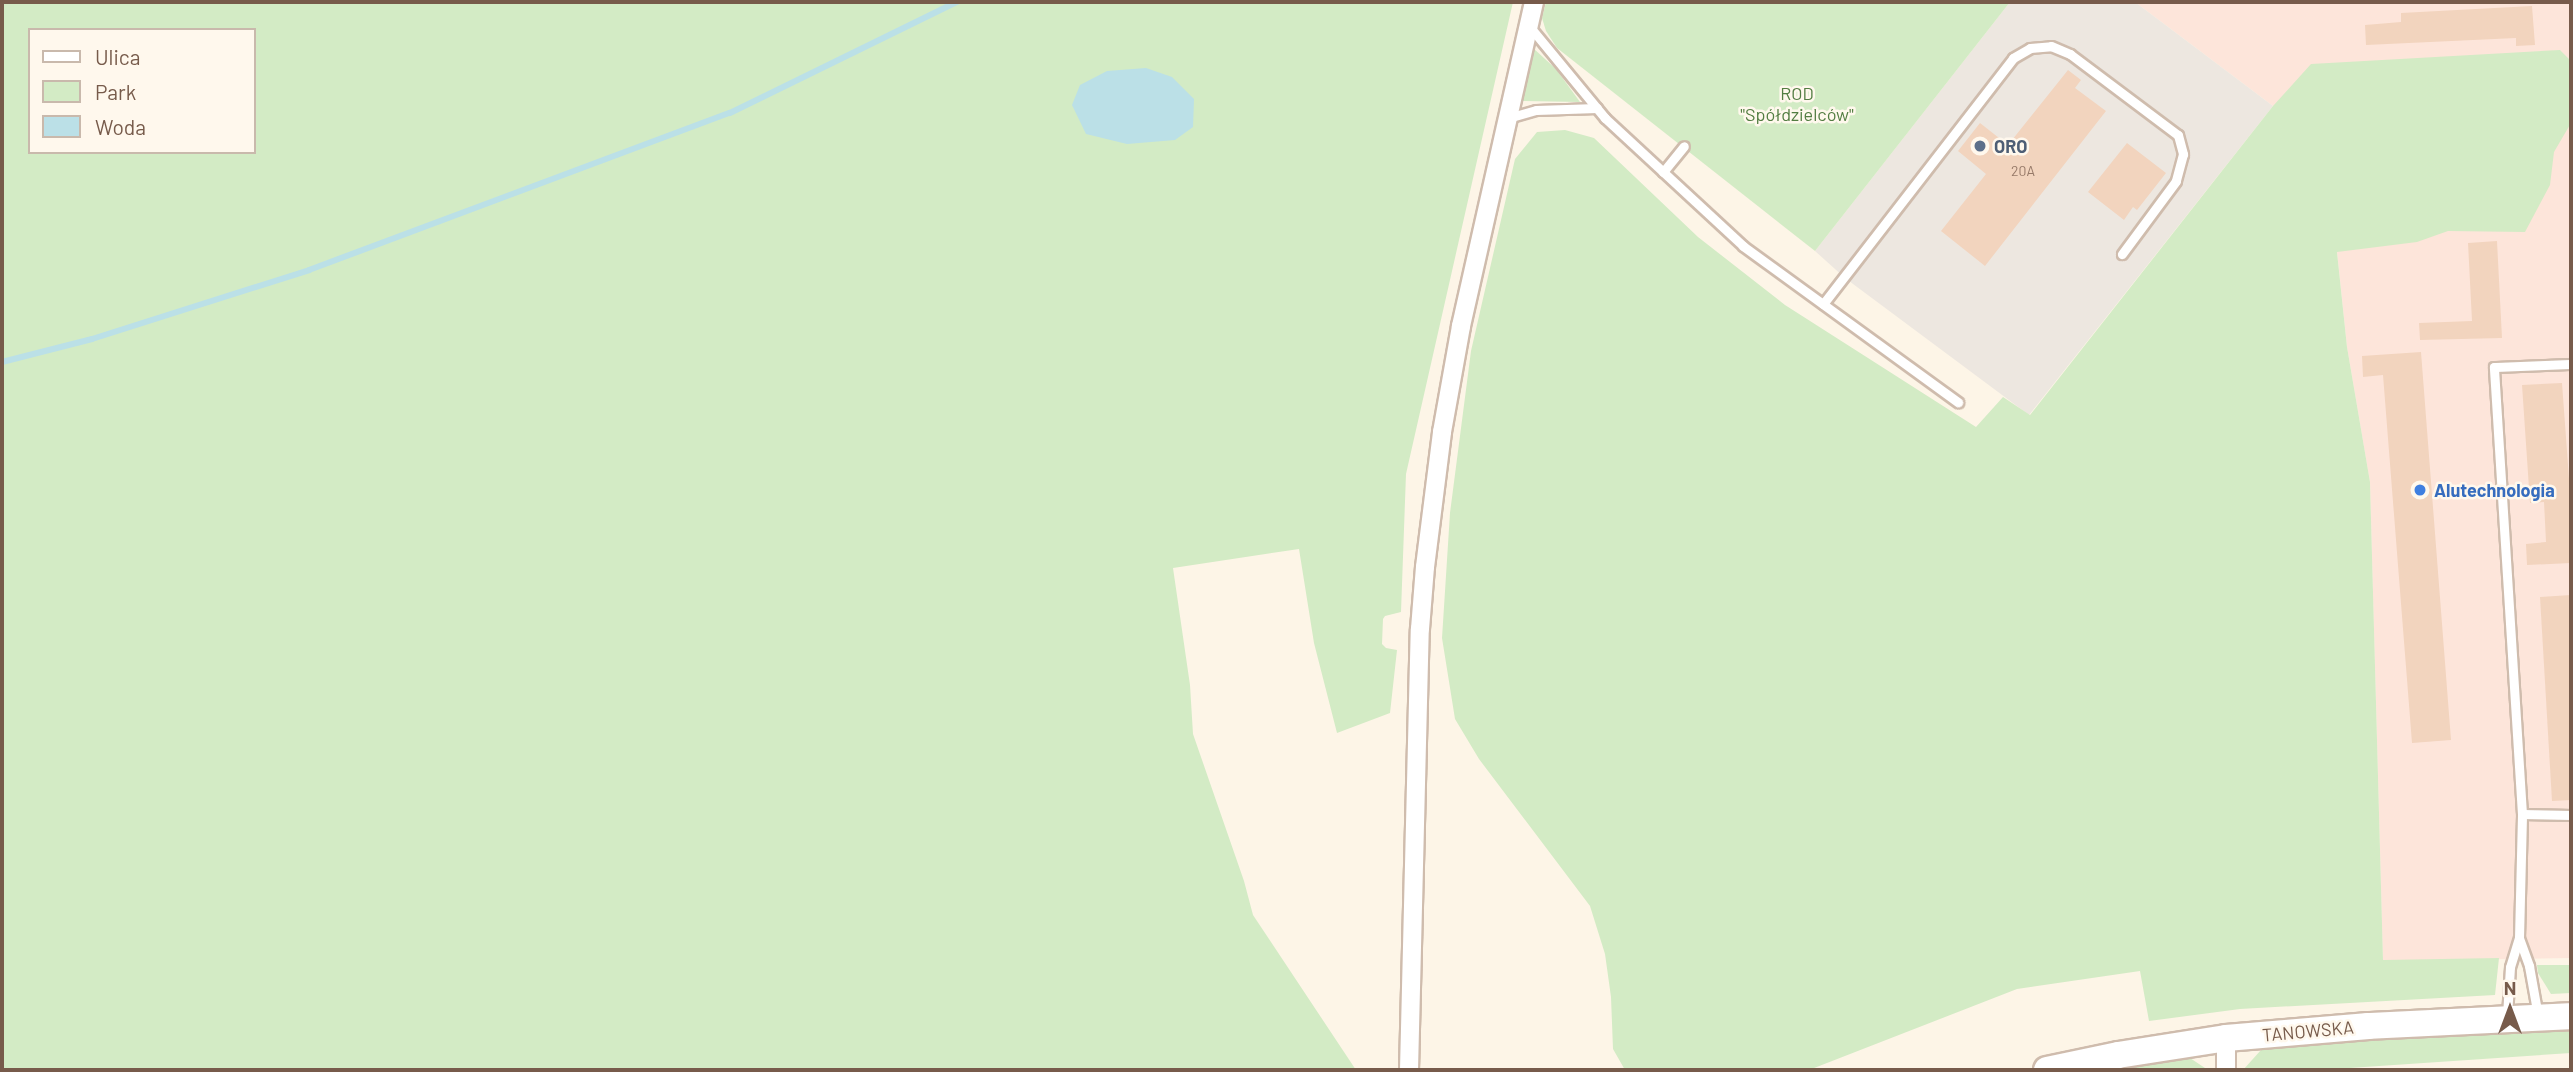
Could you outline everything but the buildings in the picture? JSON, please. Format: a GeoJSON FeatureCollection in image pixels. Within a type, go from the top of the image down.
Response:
{"type":"FeatureCollection","features":[{"type":"Feature","properties":{"kind":"main road","name":"TANOWSKA"},"geometry":{"type":"LineString","coordinates":[[2047,1070],[2130,1052],[2226,1038],[2571,1016]]}},
{"type":"Feature","properties":{"kind":"street"},"geometry":{"type":"LineString","coordinates":[[1409,1070],[1420,629],[1425,567],[1442,432],[1461,326],[1534,2]]}},
{"type":"Feature","properties":{"kind":"street"},"geometry":{"type":"LineString","coordinates":[[2226,1038],[2226,1070]]}},
{"type":"Feature","properties":{"kind":"lane"},"geometry":{"type":"LineString","coordinates":[[1529,26],[1597,108],[1743,246],[1958,402]]}},
{"type":"Feature","properties":{"kind":"lane"},"geometry":{"type":"LineString","coordinates":[[1823,304],[2013,58],[2030,48],[2051,46],[2070,54],[2178,135],[2183,154],[2176,181],[2122,254]]}},
{"type":"Feature","properties":{"kind":"lane"},"geometry":{"type":"LineString","coordinates":[[1508,118],[1536,110],[1597,108]]}},
{"type":"Feature","properties":{"kind":"lane"},"geometry":{"type":"LineString","coordinates":[[1663,172],[1684,146]]}},
{"type":"Feature","properties":{"kind":"lane"},"geometry":{"type":"LineString","coordinates":[[2507,1019],[2510,967],[2519,938],[2522,814],[2494,368],[2571,364]]}},
{"type":"Feature","properties":{"kind":"lane"},"geometry":{"type":"LineString","coordinates":[[2522,814],[2571,815]]}},
{"type":"Feature","properties":{"kind":"lane"},"geometry":{"type":"LineString","coordinates":[[2519,938],[2529,966],[2538,1018]]}},
{"type":"Feature","properties":{"kind":"shaded area"},"geometry":{"type":"Polygon","coordinates":[[[2010,2],[2135,2],[2273,106],[2029,415],[1845,278],[1815,251],[2010,2]]]}},
{"type":"Feature","properties":{"kind":"shaded area"},"geometry":{"type":"Polygon","coordinates":[[[2135,2],[2571,2],[2571,958],[2383,961],[2370,482],[2347,347],[2337,251],[2273,106],[2135,2]]]}},
{"type":"Feature","properties":{"kind":"green space"},"geometry":{"type":"Polygon","coordinates":[[[2,2],[1513,2],[1406,474],[1401,612],[1383,619],[1382,644],[1386,648],[1397,650],[1390,713],[1337,733],[1314,643],[1299,549],[1173,568],[1190,685],[1193,734],[1244,881],[1253,915],[1356,1070],[2,1070],[2,2]]]}},
{"type":"Feature","properties":{"kind":"green space","name":"ROD \"Spółdzielców\""},"geometry":{"type":"Polygon","coordinates":[[[1546,2],[2010,2],[1815,251],[1557,48],[1546,31],[1542,18],[1546,2]]]}},
{"type":"Feature","properties":{"kind":"green space"},"geometry":{"type":"Polygon","coordinates":[[[1533,48],[1556,69],[1580,102],[1521,101],[1533,48]]]}},
{"type":"Feature","properties":{"kind":"green space"},"geometry":{"type":"Polygon","coordinates":[[[2560,50],[2571,61],[2571,123],[2554,152],[2550,185],[2525,232],[2448,231],[2417,242],[2337,252],[2347,347],[2370,482],[2383,960],[2499,958],[2495,995],[2240,1009],[2149,1021],[2140,971],[2017,989],[1809,1070],[1625,1070],[1613,1049],[1611,997],[1605,954],[1590,906],[1479,759],[1455,719],[1442,638],[1450,513],[1471,351],[1515,159],[1537,132],[1565,130],[1594,138],[1698,237],[1785,305],[1976,427],[2003,397],[2030,415],[2273,106],[2311,64],[2560,50]]]}},
{"type":"Feature","properties":{"kind":"green space"},"geometry":{"type":"Polygon","coordinates":[[[2537,965],[2571,965],[2571,993],[2551,994],[2538,973],[2537,965]]]}},
{"type":"Feature","properties":{"kind":"green space"},"geometry":{"type":"Polygon","coordinates":[[[2571,1025],[2571,1053],[2320,1070],[2243,1070],[2261,1050],[2273,1045],[2571,1025]]]}},
{"type":"Feature","properties":{"kind":"green space"},"geometry":{"type":"Polygon","coordinates":[[[2187,1056],[2208,1070],[2121,1070],[2120,1064],[2187,1056]]]}},
{"type":"Feature","properties":{"kind":"water"},"geometry":{"type":"Polygon","coordinates":[[[1146,68],[1172,77],[1194,99],[1193,127],[1175,140],[1127,144],[1086,134],[1072,105],[1080,85],[1107,71],[1146,68]]]}},
{"type":"Feature","properties":{"kind":"waterway"},"geometry":{"type":"LineString","coordinates":[[2,362],[92,339],[309,270],[730,113],[957,2]]}},
{"type":"Feature","properties":{"kind":"place","name":"ORO"},"geometry":{"type":"Point","coordinates":[1980,146]}},
{"type":"Feature","properties":{"kind":"place","name":"Alutechnologia"},"geometry":{"type":"Point","coordinates":[2420,490]}}]}
